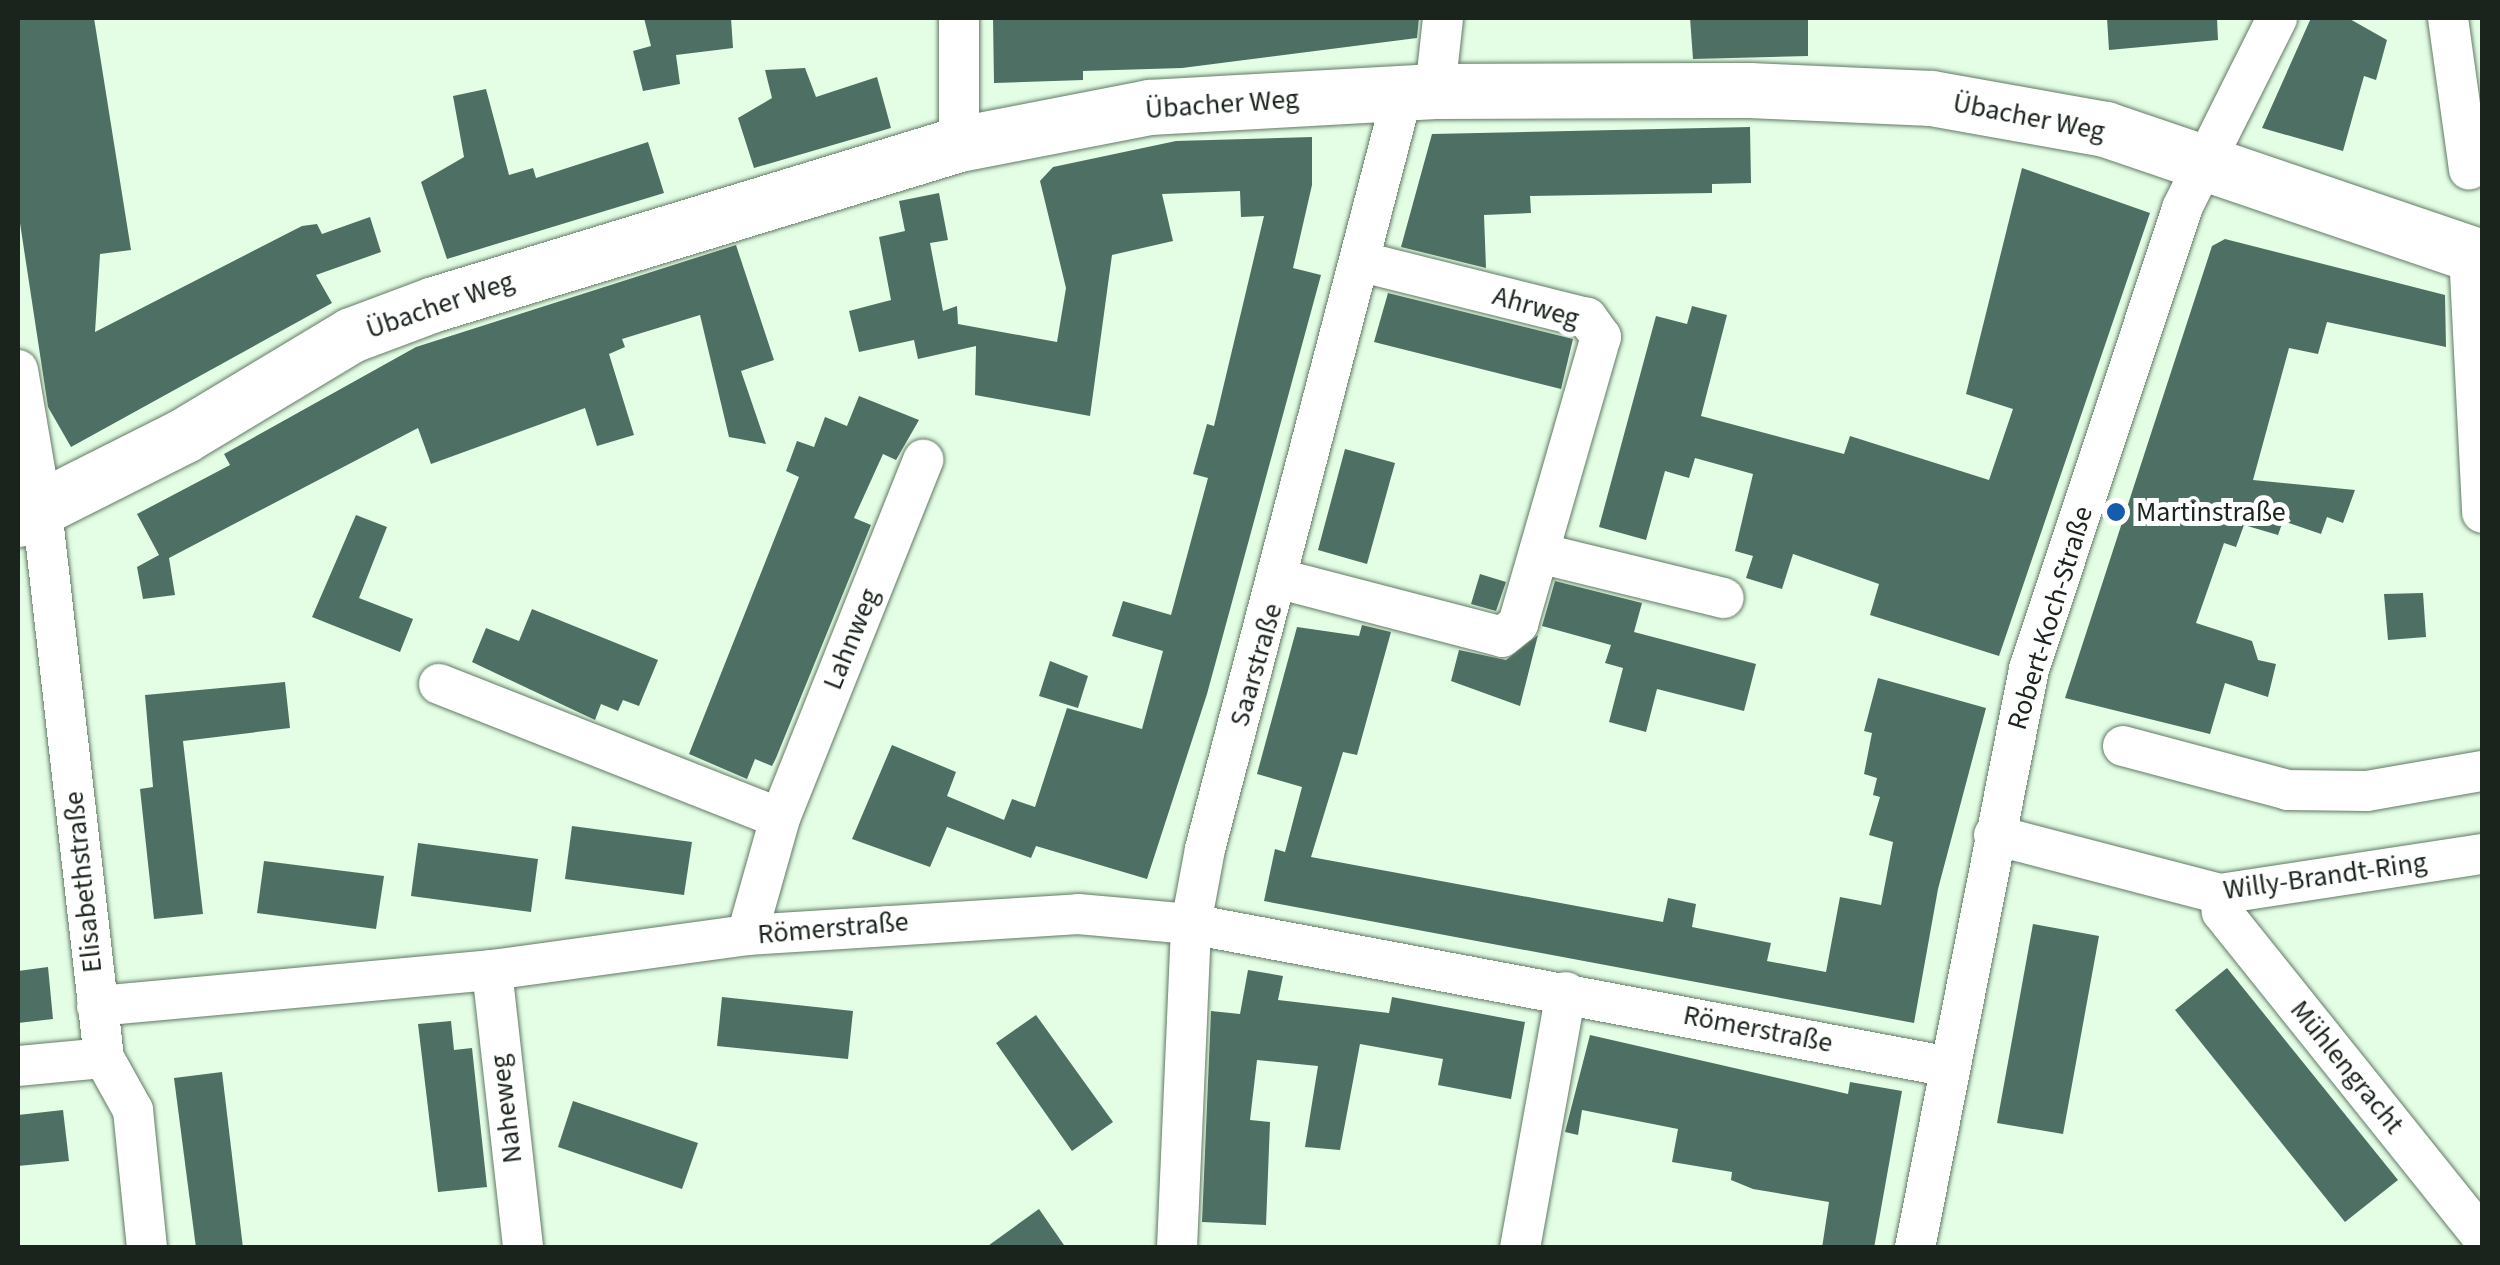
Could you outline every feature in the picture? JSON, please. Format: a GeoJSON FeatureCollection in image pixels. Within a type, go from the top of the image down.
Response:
{"type":"FeatureCollection","features":[{"type":"Feature","properties":{"kind":"main road","name":"Übacher Weg"},"geometry":{"type":"LineString","coordinates":[[30,514],[352,335],[959,144],[1149,107],[1419,92],[1867,92],[2052,117],[2476,255]]}},
{"type":"Feature","properties":{"kind":"street"},"geometry":{"type":"LineString","coordinates":[[959,18],[959,144]]}},
{"type":"Feature","properties":{"kind":"street","name":"Saarstraße"},"geometry":{"type":"LineString","coordinates":[[1176,1248],[1191,924],[1363,262],[1443,18]]}},
{"type":"Feature","properties":{"kind":"street","name":"Robert-Koch-Straße"},"geometry":{"type":"LineString","coordinates":[[1914,1248],[2029,669],[2201,163],[2277,18]]}},
{"type":"Feature","properties":{"kind":"street"},"geometry":{"type":"LineString","coordinates":[[2448,18],[2468,170]]}},
{"type":"Feature","properties":{"kind":"street"},"geometry":{"type":"LineString","coordinates":[[2476,255],[2482,512]]}},
{"type":"Feature","properties":{"kind":"street","name":"Ahrweg"},"geometry":{"type":"LineString","coordinates":[[1280,579],[1502,638],[1518,624],[1601,336],[1587,318],[1363,262]]}},
{"type":"Feature","properties":{"kind":"street","name":"Elisabethstraße"},"geometry":{"type":"LineString","coordinates":[[18,370],[30,514],[104,1058],[133,1110],[147,1248]]}},
{"type":"Feature","properties":{"kind":"street","name":"Lahnweg"},"geometry":{"type":"LineString","coordinates":[[746,935],[780,818],[923,460]]}},
{"type":"Feature","properties":{"kind":"street"},"geometry":{"type":"LineString","coordinates":[[1539,553],[1724,598]]}},
{"type":"Feature","properties":{"kind":"street"},"geometry":{"type":"LineString","coordinates":[[439,684],[780,818]]}},
{"type":"Feature","properties":{"kind":"street"},"geometry":{"type":"LineString","coordinates":[[2124,746],[2288,790],[2367,791],[2482,771]]}},
{"type":"Feature","properties":{"kind":"street","name":"Willy-Brandt-Ring"},"geometry":{"type":"LineString","coordinates":[[1994,834],[2220,894],[2482,854]]}},
{"type":"Feature","properties":{"kind":"street","name":"Mühlengracht"},"geometry":{"type":"LineString","coordinates":[[2220,894],[2222,912],[2482,1236]]}},
{"type":"Feature","properties":{"kind":"street","name":"Römerstraße"},"geometry":{"type":"LineString","coordinates":[[97,1006],[492,970],[746,935],[1078,914],[1191,924],[1950,1067]]}},
{"type":"Feature","properties":{"kind":"street","name":"Naheweg"},"geometry":{"type":"LineString","coordinates":[[492,970],[522,1248]]}},
{"type":"Feature","properties":{"kind":"street"},"geometry":{"type":"LineString","coordinates":[[1520,1248],[1566,992]]}},
{"type":"Feature","properties":{"kind":"street"},"geometry":{"type":"LineString","coordinates":[[18,1066],[104,1058]]}},
{"type":"Feature","properties":{"kind":"building"},"geometry":{"type":"Polygon","coordinates":[[[18,18],[94,18],[131,250],[100,254],[95,332],[302,226],[317,224],[322,234],[370,217],[381,252],[316,275],[332,303],[71,447],[48,407],[18,210],[18,18]]]}},
{"type":"Feature","properties":{"kind":"building"},"geometry":{"type":"Polygon","coordinates":[[[644,18],[731,18],[733,48],[676,55],[680,84],[643,91],[633,51],[651,46],[644,18]]]}},
{"type":"Feature","properties":{"kind":"building"},"geometry":{"type":"Polygon","coordinates":[[[993,18],[1419,18],[1417,38],[1182,68],[1083,71],[1083,80],[994,83],[993,18]]]}},
{"type":"Feature","properties":{"kind":"building"},"geometry":{"type":"Polygon","coordinates":[[[1690,18],[1808,18],[1808,56],[1693,59],[1690,18]]]}},
{"type":"Feature","properties":{"kind":"building"},"geometry":{"type":"Polygon","coordinates":[[[2107,18],[2217,18],[2218,40],[2109,50],[2107,18]]]}},
{"type":"Feature","properties":{"kind":"building"},"geometry":{"type":"Polygon","coordinates":[[[2311,18],[2348,18],[2387,40],[2376,80],[2364,76],[2343,151],[2262,128],[2311,18]]]}},
{"type":"Feature","properties":{"kind":"building"},"geometry":{"type":"Polygon","coordinates":[[[805,68],[816,97],[877,77],[891,128],[754,168],[738,118],[772,98],[765,70],[805,68]]]}},
{"type":"Feature","properties":{"kind":"building"},"geometry":{"type":"Polygon","coordinates":[[[486,89],[509,175],[533,168],[536,178],[648,142],[664,193],[447,259],[421,182],[464,157],[453,96],[486,89]]]}},
{"type":"Feature","properties":{"kind":"building"},"geometry":{"type":"Polygon","coordinates":[[[1750,127],[1751,183],[1712,184],[1712,193],[1530,196],[1531,213],[1484,215],[1486,268],[1401,247],[1432,134],[1750,127]]]}},
{"type":"Feature","properties":{"kind":"building"},"geometry":{"type":"Polygon","coordinates":[[[1312,137],[1312,185],[1293,268],[1321,275],[1207,694],[1147,879],[1036,846],[1031,858],[947,827],[930,867],[852,839],[892,745],[956,772],[947,796],[1004,820],[1012,799],[1035,807],[1067,708],[1142,729],[1163,651],[1112,636],[1123,601],[1171,615],[1208,478],[1193,474],[1207,424],[1214,426],[1264,216],[1241,217],[1240,191],[1162,194],[1173,241],[1112,255],[1090,416],[975,395],[976,346],[918,359],[914,340],[859,352],[849,311],[891,300],[879,237],[905,231],[899,201],[939,193],[948,240],[930,243],[943,311],[957,306],[958,324],[1057,342],[1066,288],[1040,181],[1053,167],[1176,141],[1312,137]]]}},
{"type":"Feature","properties":{"kind":"building"},"geometry":{"type":"Polygon","coordinates":[[[2022,168],[2150,213],[1999,656],[1870,615],[1879,584],[1793,554],[1782,589],[1746,578],[1753,556],[1735,551],[1753,474],[1695,458],[1689,478],[1665,471],[1646,540],[1599,527],[1656,316],[1687,324],[1692,306],[1727,315],[1701,416],[1844,454],[1850,436],[1989,480],[2013,409],[1966,394],[2022,168]]]}},
{"type":"Feature","properties":{"kind":"building"},"geometry":{"type":"Polygon","coordinates":[[[2225,239],[2445,295],[2446,347],[2327,322],[2318,354],[2289,348],[2253,480],[2355,490],[2343,523],[2327,517],[2321,534],[2283,521],[2278,535],[2244,525],[2236,547],[2224,543],[2196,623],[2252,641],[2258,660],[2276,664],[2268,697],[2225,683],[2210,734],[2065,698],[2212,246],[2225,239]]]}},
{"type":"Feature","properties":{"kind":"building"},"geometry":{"type":"Polygon","coordinates":[[[736,245],[774,360],[741,371],[766,444],[729,437],[700,315],[622,339],[625,347],[609,354],[634,435],[597,446],[585,408],[431,464],[418,428],[169,558],[175,595],[143,599],[137,567],[159,555],[137,514],[230,465],[224,454],[416,347],[736,245]]]}},
{"type":"Feature","properties":{"kind":"building"},"geometry":{"type":"Polygon","coordinates":[[[1388,293],[1573,339],[1561,389],[1374,342],[1388,293]]]}},
{"type":"Feature","properties":{"kind":"building"},"geometry":{"type":"Polygon","coordinates":[[[859,396],[919,420],[896,460],[883,454],[854,518],[871,525],[776,758],[772,766],[755,759],[747,779],[689,754],[799,477],[786,471],[797,441],[814,447],[825,417],[847,426],[859,396]]]}},
{"type":"Feature","properties":{"kind":"building"},"geometry":{"type":"Polygon","coordinates":[[[1345,449],[1395,463],[1367,564],[1318,550],[1345,449]]]}},
{"type":"Feature","properties":{"kind":"building"},"geometry":{"type":"Polygon","coordinates":[[[356,515],[387,527],[359,598],[413,619],[400,652],[312,617],[356,515]]]}},
{"type":"Feature","properties":{"kind":"building"},"geometry":{"type":"Polygon","coordinates":[[[1480,574],[1506,582],[1496,611],[1471,604],[1480,574]]]}},
{"type":"Feature","properties":{"kind":"building"},"geometry":{"type":"Polygon","coordinates":[[[1555,581],[1642,603],[1634,632],[1756,664],[1744,711],[1657,689],[1646,732],[1609,722],[1623,668],[1605,663],[1611,645],[1542,626],[1555,581]]]}},
{"type":"Feature","properties":{"kind":"building"},"geometry":{"type":"Polygon","coordinates":[[[2423,593],[2426,637],[2388,640],[2384,594],[2423,593]]]}},
{"type":"Feature","properties":{"kind":"building"},"geometry":{"type":"Polygon","coordinates":[[[532,609],[658,660],[639,706],[623,700],[618,711],[601,704],[595,720],[472,662],[486,628],[519,641],[532,609]]]}},
{"type":"Feature","properties":{"kind":"building"},"geometry":{"type":"Polygon","coordinates":[[[1362,625],[1391,632],[1357,755],[1343,752],[1311,857],[1663,922],[1668,898],[1696,904],[1692,927],[1771,943],[1767,961],[1826,972],[1840,897],[1881,905],[1893,842],[1869,835],[1880,797],[1873,795],[1877,778],[1864,774],[1872,733],[1864,731],[1878,678],[1986,708],[1938,889],[1914,1023],[1264,901],[1275,849],[1285,852],[1302,787],[1257,774],[1297,627],[1359,636],[1362,625]]]}},
{"type":"Feature","properties":{"kind":"building"},"geometry":{"type":"Polygon","coordinates":[[[1538,635],[1520,706],[1451,681],[1459,650],[1506,660],[1538,635]]]}},
{"type":"Feature","properties":{"kind":"building"},"geometry":{"type":"Polygon","coordinates":[[[1050,661],[1088,676],[1078,708],[1039,696],[1050,661]]]}},
{"type":"Feature","properties":{"kind":"building"},"geometry":{"type":"Polygon","coordinates":[[[285,682],[290,728],[183,741],[203,914],[154,919],[140,789],[153,787],[145,695],[285,682]]]}},
{"type":"Feature","properties":{"kind":"building"},"geometry":{"type":"Polygon","coordinates":[[[572,826],[692,842],[684,895],[565,879],[572,826]]]}},
{"type":"Feature","properties":{"kind":"building"},"geometry":{"type":"Polygon","coordinates":[[[418,843],[538,859],[531,912],[411,896],[418,843]]]}},
{"type":"Feature","properties":{"kind":"building"},"geometry":{"type":"Polygon","coordinates":[[[264,861],[384,876],[376,929],[257,913],[264,861]]]}},
{"type":"Feature","properties":{"kind":"building"},"geometry":{"type":"Polygon","coordinates":[[[2033,924],[2099,936],[2063,1134],[1997,1123],[2033,924]]]}},
{"type":"Feature","properties":{"kind":"building"},"geometry":{"type":"Polygon","coordinates":[[[48,967],[53,1019],[18,1023],[18,971],[48,967]]]}},
{"type":"Feature","properties":{"kind":"building"},"geometry":{"type":"Polygon","coordinates":[[[2227,968],[2398,1180],[2345,1222],[2175,1010],[2227,968]]]}},
{"type":"Feature","properties":{"kind":"building"},"geometry":{"type":"Polygon","coordinates":[[[1248,970],[1283,976],[1278,1000],[1389,1013],[1392,997],[1525,1022],[1511,1099],[1438,1085],[1443,1059],[1360,1044],[1340,1150],[1305,1147],[1318,1066],[1257,1060],[1250,1120],[1270,1122],[1266,1225],[1202,1222],[1211,1011],[1240,1014],[1248,970]]]}},
{"type":"Feature","properties":{"kind":"building"},"geometry":{"type":"Polygon","coordinates":[[[722,997],[853,1011],[848,1059],[717,1046],[722,997]]]}},
{"type":"Feature","properties":{"kind":"building"},"geometry":{"type":"Polygon","coordinates":[[[1036,1015],[1113,1122],[1072,1151],[996,1043],[1036,1015]]]}},
{"type":"Feature","properties":{"kind":"building"},"geometry":{"type":"Polygon","coordinates":[[[451,1021],[454,1050],[472,1048],[487,1187],[438,1192],[418,1024],[451,1021]]]}},
{"type":"Feature","properties":{"kind":"building"},"geometry":{"type":"Polygon","coordinates":[[[1590,1035],[1848,1094],[1850,1082],[1902,1091],[1874,1248],[1822,1248],[1829,1202],[1753,1189],[1731,1180],[1732,1172],[1672,1162],[1678,1129],[1582,1110],[1578,1135],[1565,1132],[1590,1035]]]}},
{"type":"Feature","properties":{"kind":"building"},"geometry":{"type":"Polygon","coordinates":[[[222,1072],[243,1248],[196,1248],[174,1078],[222,1072]]]}},
{"type":"Feature","properties":{"kind":"building"},"geometry":{"type":"Polygon","coordinates":[[[573,1101],[698,1143],[682,1189],[558,1147],[573,1101]]]}},
{"type":"Feature","properties":{"kind":"building"},"geometry":{"type":"Polygon","coordinates":[[[63,1110],[69,1161],[18,1166],[18,1115],[63,1110]]]}},
{"type":"Feature","properties":{"kind":"building"},"geometry":{"type":"Polygon","coordinates":[[[1039,1209],[1066,1248],[985,1248],[1039,1209]]]}},
{"type":"Feature","properties":{"kind":"place","name":"Martinstraße"},"geometry":{"type":"Point","coordinates":[2116,512]}}]}
